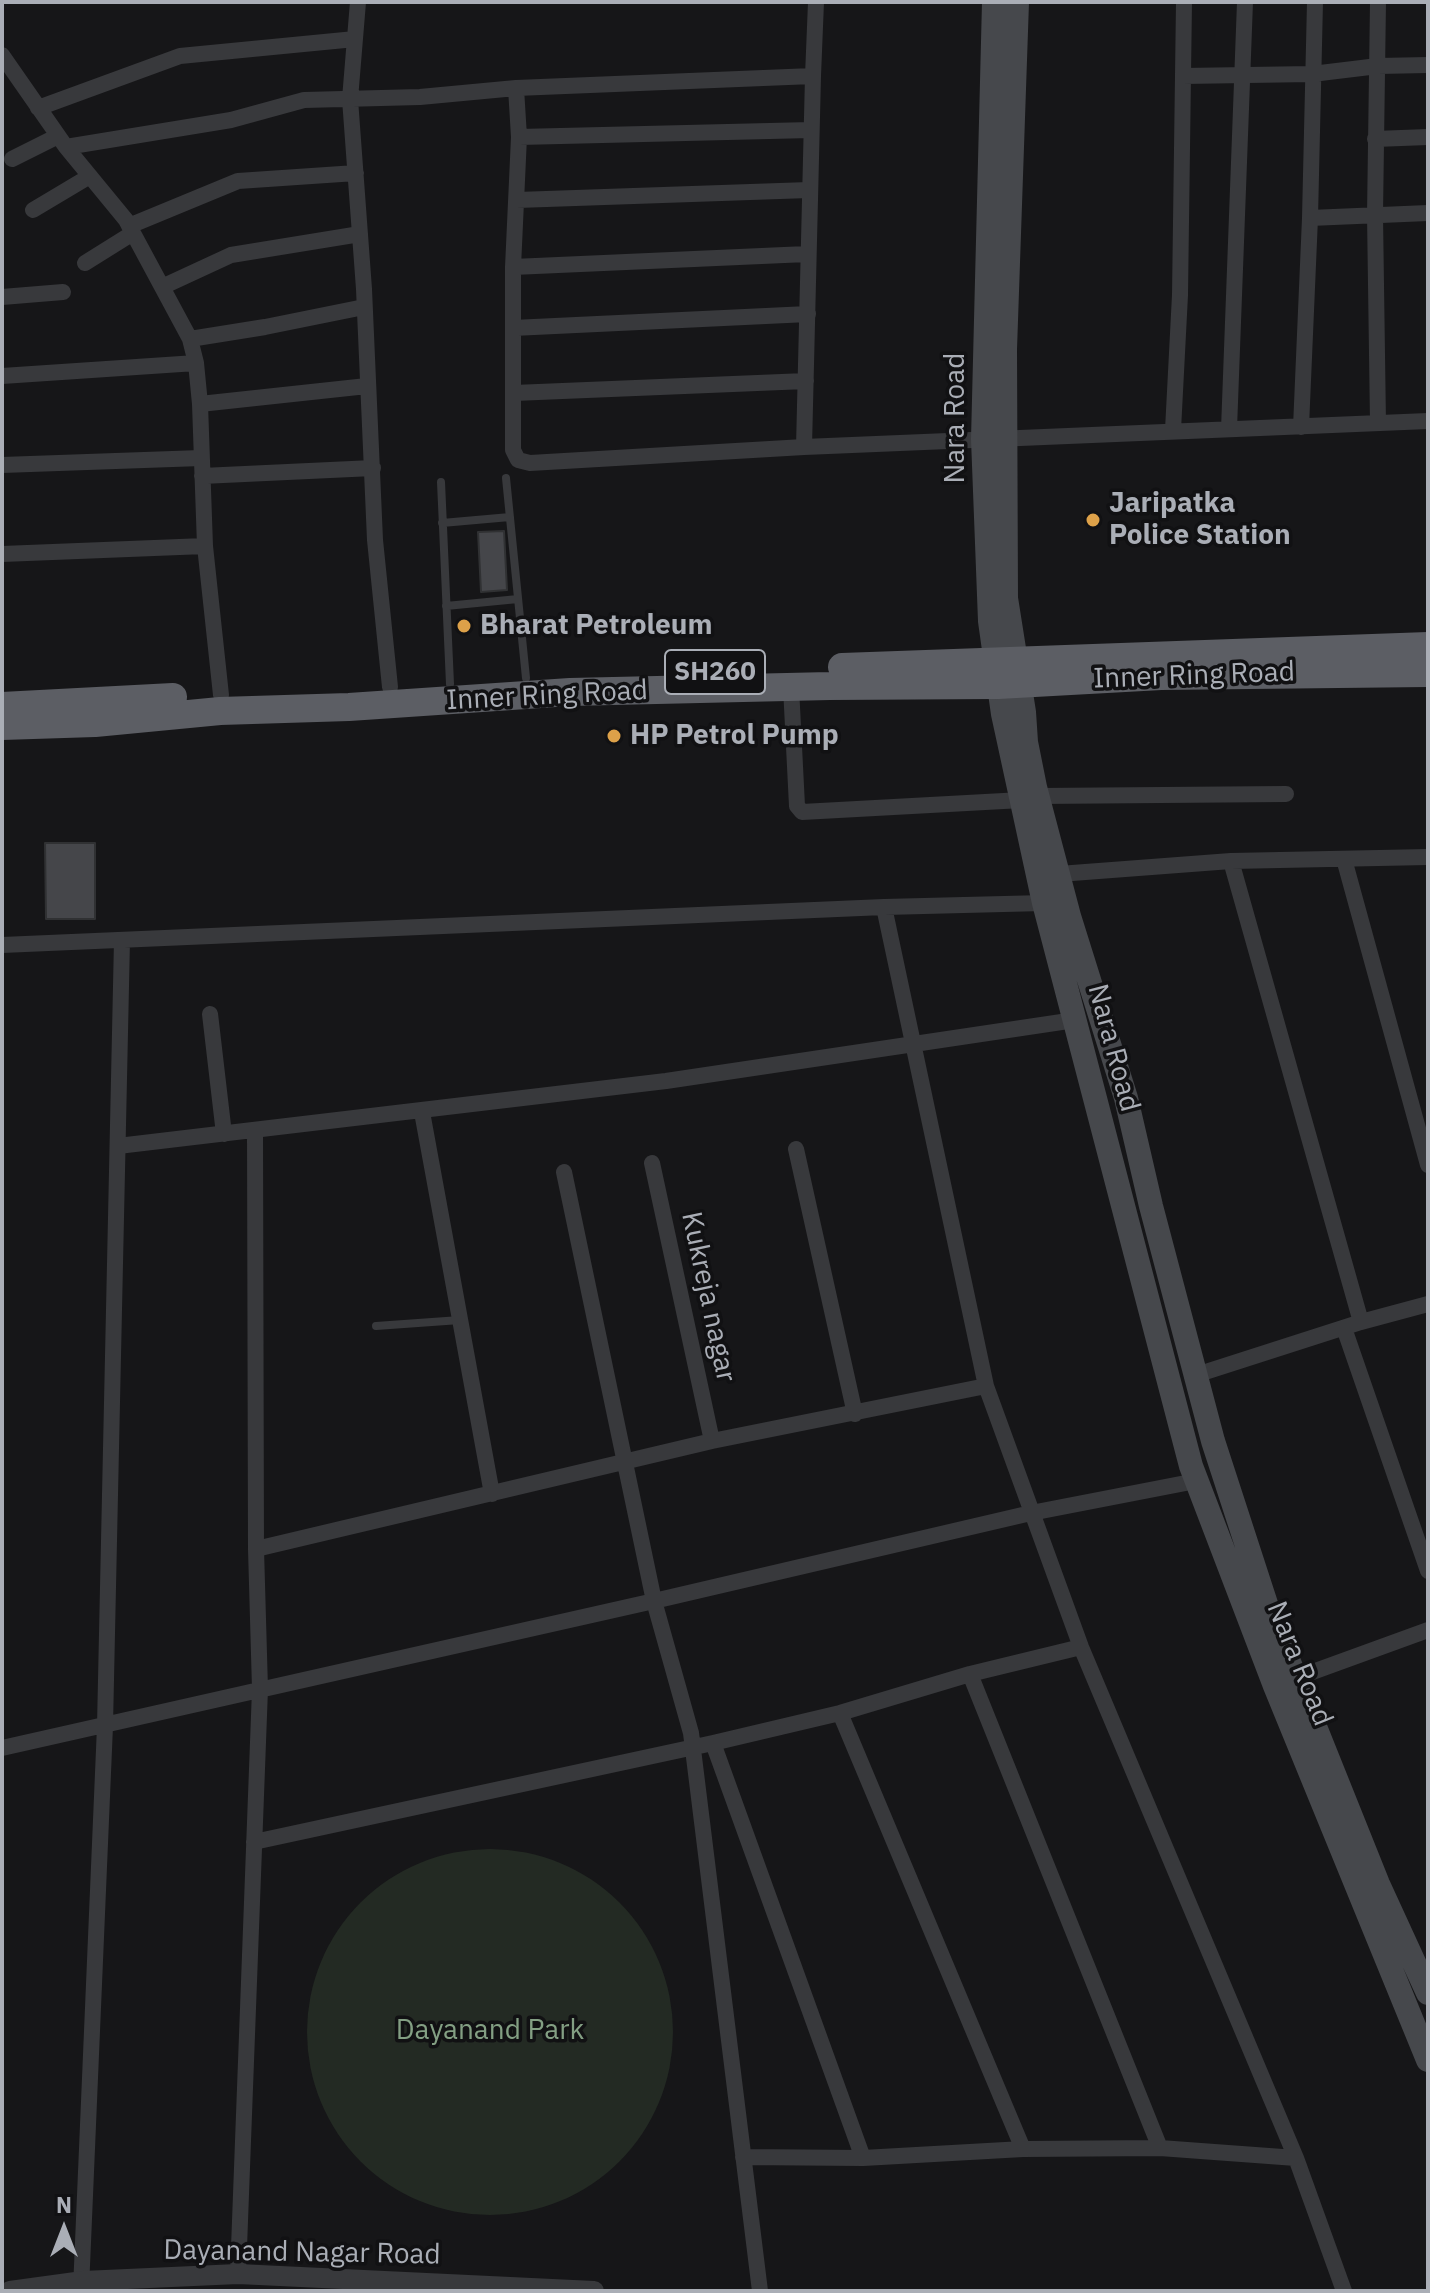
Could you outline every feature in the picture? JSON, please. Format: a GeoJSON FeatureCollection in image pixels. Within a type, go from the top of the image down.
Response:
{"type":"FeatureCollection","features":[{"type":"Feature","properties":{"kind":"highway","name":"Inner Ring Road"},"geometry":{"type":"LineString","coordinates":[[2,726],[95,723],[220,711],[349,707],[570,692],[791,687],[1428,646]]}},
{"type":"Feature","properties":{"kind":"highway","name":"Inner Ring Road"},"geometry":{"type":"LineString","coordinates":[[2,706],[526,678],[1007,672],[1161,676],[1428,673]]}},
{"type":"Feature","properties":{"kind":"main road","name":"Nara Road"},"geometry":{"type":"LineString","coordinates":[[994,2],[994,439],[990,621],[1026,742],[1044,903],[1196,1481],[1275,1686],[1411,1963]]}},
{"type":"Feature","properties":{"kind":"main road","name":"Nara Road"},"geometry":{"type":"LineString","coordinates":[[994,439],[1005,349],[1017,2]]}},
{"type":"Feature","properties":{"kind":"main road","name":"Nara Road"},"geometry":{"type":"LineString","coordinates":[[1030,798],[1059,874],[1069,916],[1126,1098],[1213,1441],[1286,1659],[1411,1963],[1428,2060]]}},
{"type":"Feature","properties":{"kind":"main road"},"geometry":{"type":"LineString","coordinates":[[1411,1963],[1428,1993]]}},
{"type":"Feature","properties":{"kind":"street"},"geometry":{"type":"LineString","coordinates":[[358,2],[350,99],[375,540],[390,687]]}},
{"type":"Feature","properties":{"kind":"street"},"geometry":{"type":"LineString","coordinates":[[804,447],[816,2]]}},
{"type":"Feature","properties":{"kind":"street"},"geometry":{"type":"LineString","coordinates":[[1173,430],[1180,295],[1184,2]]}},
{"type":"Feature","properties":{"kind":"street"},"geometry":{"type":"LineString","coordinates":[[1229,429],[1245,2]]}},
{"type":"Feature","properties":{"kind":"street"},"geometry":{"type":"LineString","coordinates":[[1301,427],[1315,2]]}},
{"type":"Feature","properties":{"kind":"street"},"geometry":{"type":"LineString","coordinates":[[1378,2],[1375,139],[1378,423]]}},
{"type":"Feature","properties":{"kind":"street"},"geometry":{"type":"LineString","coordinates":[[38,108],[180,56],[355,39]]}},
{"type":"Feature","properties":{"kind":"street"},"geometry":{"type":"LineString","coordinates":[[2,55],[62,141],[131,230],[190,339],[200,404],[205,546],[221,695]]}},
{"type":"Feature","properties":{"kind":"street"},"geometry":{"type":"LineString","coordinates":[[1183,76],[1312,74],[1378,66],[1428,65]]}},
{"type":"Feature","properties":{"kind":"street"},"geometry":{"type":"LineString","coordinates":[[12,159],[62,141],[231,120],[304,100],[420,97],[516,88],[813,76]]}},
{"type":"Feature","properties":{"kind":"street"},"geometry":{"type":"LineString","coordinates":[[516,88],[519,137],[513,267],[513,450],[518,460],[530,463],[804,447],[1428,421]]}},
{"type":"Feature","properties":{"kind":"street"},"geometry":{"type":"LineString","coordinates":[[519,137],[811,130]]}},
{"type":"Feature","properties":{"kind":"street"},"geometry":{"type":"LineString","coordinates":[[1375,139],[1428,137]]}},
{"type":"Feature","properties":{"kind":"street"},"geometry":{"type":"LineString","coordinates":[[85,263],[131,230],[238,181],[356,173]]}},
{"type":"Feature","properties":{"kind":"street"},"geometry":{"type":"LineString","coordinates":[[33,210],[90,176]]}},
{"type":"Feature","properties":{"kind":"street"},"geometry":{"type":"LineString","coordinates":[[517,200],[809,190]]}},
{"type":"Feature","properties":{"kind":"street"},"geometry":{"type":"LineString","coordinates":[[1310,218],[1428,213]]}},
{"type":"Feature","properties":{"kind":"street"},"geometry":{"type":"LineString","coordinates":[[164,286],[231,255],[360,234]]}},
{"type":"Feature","properties":{"kind":"street"},"geometry":{"type":"LineString","coordinates":[[513,267],[807,254]]}},
{"type":"Feature","properties":{"kind":"street"},"geometry":{"type":"LineString","coordinates":[[2,297],[63,292]]}},
{"type":"Feature","properties":{"kind":"street"},"geometry":{"type":"LineString","coordinates":[[190,339],[364,307]]}},
{"type":"Feature","properties":{"kind":"street"},"geometry":{"type":"LineString","coordinates":[[513,328],[808,314]]}},
{"type":"Feature","properties":{"kind":"street"},"geometry":{"type":"LineString","coordinates":[[2,376],[196,363]]}},
{"type":"Feature","properties":{"kind":"street"},"geometry":{"type":"LineString","coordinates":[[514,393],[806,381]]}},
{"type":"Feature","properties":{"kind":"street"},"geometry":{"type":"LineString","coordinates":[[200,404],[367,386]]}},
{"type":"Feature","properties":{"kind":"street"},"geometry":{"type":"LineString","coordinates":[[2,465],[201,458]]}},
{"type":"Feature","properties":{"kind":"street"},"geometry":{"type":"LineString","coordinates":[[202,476],[373,468]]}},
{"type":"Feature","properties":{"kind":"street"},"geometry":{"type":"LineString","coordinates":[[2,554],[205,546]]}},
{"type":"Feature","properties":{"kind":"street"},"geometry":{"type":"LineString","coordinates":[[791,687],[797,806],[802,812],[1030,798],[1286,794]]}},
{"type":"Feature","properties":{"kind":"street"},"geometry":{"type":"LineString","coordinates":[[1059,874],[1231,861],[1428,857]]}},
{"type":"Feature","properties":{"kind":"street"},"geometry":{"type":"LineString","coordinates":[[1344,859],[1428,1165]]}},
{"type":"Feature","properties":{"kind":"street"},"geometry":{"type":"LineString","coordinates":[[1231,861],[1361,1322]]}},
{"type":"Feature","properties":{"kind":"street"},"geometry":{"type":"LineString","coordinates":[[2,945],[884,907],[1044,903]]}},
{"type":"Feature","properties":{"kind":"street"},"geometry":{"type":"LineString","coordinates":[[884,907],[986,1386],[1081,1647],[1296,2158],[1344,2291]]}},
{"type":"Feature","properties":{"kind":"street"},"geometry":{"type":"LineString","coordinates":[[82,2286],[105,1726],[122,940]]}},
{"type":"Feature","properties":{"kind":"street"},"geometry":{"type":"LineString","coordinates":[[210,1014],[224,1134]]}},
{"type":"Feature","properties":{"kind":"street"},"geometry":{"type":"LineString","coordinates":[[118,1146],[666,1081],[1075,1020]]}},
{"type":"Feature","properties":{"kind":"street"},"geometry":{"type":"LineString","coordinates":[[422,1112],[492,1494]]}},
{"type":"Feature","properties":{"kind":"street"},"geometry":{"type":"LineString","coordinates":[[238,2274],[260,1689],[256,1549],[255,1131]]}},
{"type":"Feature","properties":{"kind":"street"},"geometry":{"type":"LineString","coordinates":[[796,1149],[855,1414]]}},
{"type":"Feature","properties":{"kind":"street","name":"Kukreja nagar"},"geometry":{"type":"LineString","coordinates":[[652,1163],[712,1441]]}},
{"type":"Feature","properties":{"kind":"street"},"geometry":{"type":"LineString","coordinates":[[564,1172],[654,1601],[691,1733],[760,2291]]}},
{"type":"Feature","properties":{"kind":"street"},"geometry":{"type":"LineString","coordinates":[[1196,1375],[1428,1304]]}},
{"type":"Feature","properties":{"kind":"street"},"geometry":{"type":"LineString","coordinates":[[1344,1328],[1428,1571]]}},
{"type":"Feature","properties":{"kind":"street"},"geometry":{"type":"LineString","coordinates":[[256,1549],[712,1441],[986,1386]]}},
{"type":"Feature","properties":{"kind":"street"},"geometry":{"type":"LineString","coordinates":[[2,1748],[1031,1513],[1196,1481]]}},
{"type":"Feature","properties":{"kind":"street"},"geometry":{"type":"LineString","coordinates":[[1296,1678],[1428,1630]]}},
{"type":"Feature","properties":{"kind":"street"},"geometry":{"type":"LineString","coordinates":[[254,1842],[693,1748],[840,1713],[970,1674],[1081,1647]]}},
{"type":"Feature","properties":{"kind":"street"},"geometry":{"type":"LineString","coordinates":[[970,1674],[1160,2148]]}},
{"type":"Feature","properties":{"kind":"street"},"geometry":{"type":"LineString","coordinates":[[840,1713],[1023,2149]]}},
{"type":"Feature","properties":{"kind":"street"},"geometry":{"type":"LineString","coordinates":[[713,1743],[863,2158]]}},
{"type":"Feature","properties":{"kind":"street"},"geometry":{"type":"LineString","coordinates":[[743,2157],[863,2158],[1023,2149],[1160,2148],[1296,2158]]}},
{"type":"Feature","properties":{"kind":"street","name":"Dayanand Nagar Road"},"geometry":{"type":"LineString","coordinates":[[10,2291],[189,2284],[238,2274],[325,2285],[594,2291]]}},
{"type":"Feature","properties":{"kind":"lane"},"geometry":{"type":"LineString","coordinates":[[506,478],[526,678]]}},
{"type":"Feature","properties":{"kind":"lane"},"geometry":{"type":"LineString","coordinates":[[441,482],[450,684]]}},
{"type":"Feature","properties":{"kind":"lane"},"geometry":{"type":"LineString","coordinates":[[442,523],[510,517]]}},
{"type":"Feature","properties":{"kind":"lane"},"geometry":{"type":"LineString","coordinates":[[446,606],[518,599]]}},
{"type":"Feature","properties":{"kind":"lane"},"geometry":{"type":"LineString","coordinates":[[376,1326],[460,1320]]}},
{"type":"Feature","properties":{"kind":"green space","name":"Dayanand Park"},"geometry":{"type":"Polygon","coordinates":[[[490,1849],[526,1852],[576,1870],[606,1890],[632,1916],[659,1962],[670,1996],[673,2032],[670,2068],[652,2118],[632,2148],[606,2174],[560,2201],[526,2212],[490,2215],[454,2212],[404,2194],[374,2174],[348,2148],[321,2102],[310,2068],[307,2032],[310,1996],[328,1946],[348,1916],[374,1890],[420,1863],[454,1852],[490,1849]]]}},
{"type":"Feature","properties":{"kind":"building"},"geometry":{"type":"Polygon","coordinates":[[[504,531],[507,590],[481,592],[478,532],[504,531]]]}},
{"type":"Feature","properties":{"kind":"building"},"geometry":{"type":"Polygon","coordinates":[[[45,843],[95,843],[95,919],[46,919],[45,843]]]}},
{"type":"Feature","properties":{"kind":"place","name":"Jaripatka Police Station"},"geometry":{"type":"Point","coordinates":[1093,520]}},
{"type":"Feature","properties":{"kind":"place","name":"Bharat Petroleum"},"geometry":{"type":"Point","coordinates":[464,626]}},
{"type":"Feature","properties":{"kind":"place","name":"HP Petrol Pump"},"geometry":{"type":"Point","coordinates":[614,736]}}]}
